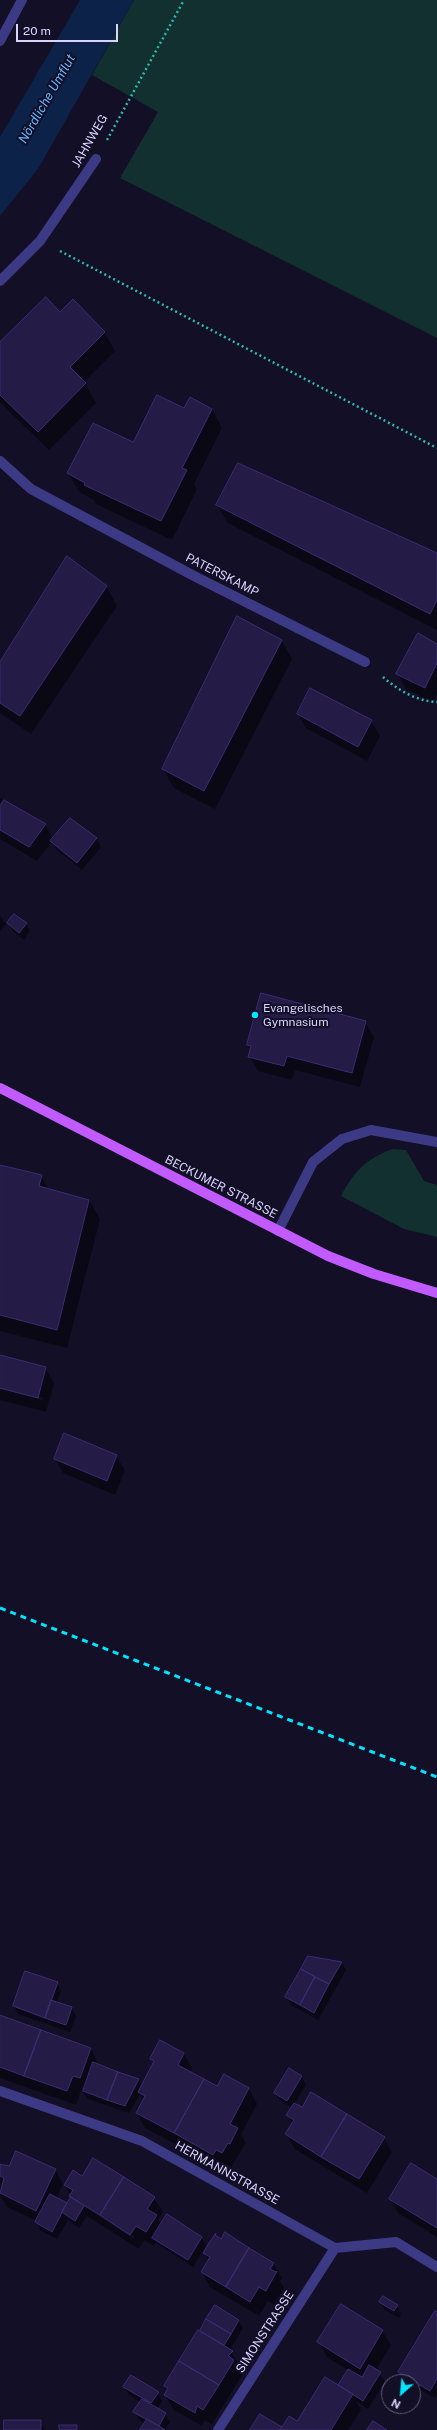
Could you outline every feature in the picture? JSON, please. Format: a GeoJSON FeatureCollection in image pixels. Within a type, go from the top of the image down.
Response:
{"type":"FeatureCollection","features":[{"type":"Feature","properties":{"kind":"main road","name":"BECKUMER STRASSE"},"geometry":{"type":"LineString","coordinates":[[0,1088],[278,1232],[328,1256],[374,1274],[437,1293]]}},
{"type":"Feature","properties":{"kind":"street"},"geometry":{"type":"LineString","coordinates":[[0,41],[22,0]]}},
{"type":"Feature","properties":{"kind":"street","name":"JAHNWEG"},"geometry":{"type":"LineString","coordinates":[[0,281],[40,242],[96,158]]}},
{"type":"Feature","properties":{"kind":"street","name":"PATERSKAMP"},"geometry":{"type":"LineString","coordinates":[[0,461],[31,489],[196,577],[365,662]]}},
{"type":"Feature","properties":{"kind":"street"},"geometry":{"type":"LineString","coordinates":[[278,1232],[313,1162],[342,1139],[371,1130],[437,1142]]}},
{"type":"Feature","properties":{"kind":"street","name":"HERMANNSTRASSE"},"geometry":{"type":"LineString","coordinates":[[0,2090],[142,2141],[335,2248]]}},
{"type":"Feature","properties":{"kind":"street"},"geometry":{"type":"LineString","coordinates":[[335,2248],[396,2242],[437,2268]]}},
{"type":"Feature","properties":{"kind":"street","name":"SIMONSTRASSE"},"geometry":{"type":"LineString","coordinates":[[218,2430],[335,2248]]}},
{"type":"Feature","properties":{"kind":"path","name":"JAHNWEG"},"geometry":{"type":"LineString","coordinates":[[96,158],[184,0]]}},
{"type":"Feature","properties":{"kind":"path"},"geometry":{"type":"LineString","coordinates":[[40,242],[437,448]]}},
{"type":"Feature","properties":{"kind":"path"},"geometry":{"type":"LineString","coordinates":[[365,662],[395,687],[424,701],[437,702]]}},
{"type":"Feature","properties":{"kind":"green space"},"geometry":{"type":"Polygon","coordinates":[[[134,0],[437,0],[437,338],[120,178],[158,112],[92,75],[134,0]]]}},
{"type":"Feature","properties":{"kind":"green space"},"geometry":{"type":"Polygon","coordinates":[[[392,1149],[406,1150],[424,1181],[437,1185],[437,1237],[404,1229],[341,1196],[351,1179],[362,1167],[375,1157],[392,1149]]]}},
{"type":"Feature","properties":{"kind":"water","name":"Nördliche Umflut"},"geometry":{"type":"Polygon","coordinates":[[[80,0],[134,0],[38,169],[0,216],[0,137],[80,0]]]}},
{"type":"Feature","properties":{"kind":"building"},"geometry":{"type":"Polygon","coordinates":[[[46,297],[60,312],[73,299],[105,332],[70,367],[86,383],[38,432],[0,395],[0,342],[46,297]]]}},
{"type":"Feature","properties":{"kind":"building"},"geometry":{"type":"Polygon","coordinates":[[[157,395],[184,408],[190,397],[212,409],[182,468],[187,470],[161,521],[84,485],[85,483],[67,473],[93,423],[133,442],[157,395]]]}},
{"type":"Feature","properties":{"kind":"building"},"geometry":{"type":"Polygon","coordinates":[[[238,463],[437,553],[437,600],[430,614],[216,505],[238,463]]]}},
{"type":"Feature","properties":{"kind":"building"},"geometry":{"type":"Polygon","coordinates":[[[67,556],[107,586],[20,716],[0,703],[0,662],[67,556]]]}},
{"type":"Feature","properties":{"kind":"building"},"geometry":{"type":"Polygon","coordinates":[[[237,616],[282,640],[204,791],[162,769],[237,616]]]}},
{"type":"Feature","properties":{"kind":"building"},"geometry":{"type":"Polygon","coordinates":[[[418,633],[437,644],[437,663],[425,688],[396,674],[418,633]]]}},
{"type":"Feature","properties":{"kind":"building"},"geometry":{"type":"Polygon","coordinates":[[[310,688],[372,720],[358,747],[297,714],[310,688]]]}},
{"type":"Feature","properties":{"kind":"building"},"geometry":{"type":"Polygon","coordinates":[[[4,800],[46,824],[29,847],[0,830],[0,806],[4,800]]]}},
{"type":"Feature","properties":{"kind":"building"},"geometry":{"type":"Polygon","coordinates":[[[70,818],[97,838],[77,863],[50,841],[70,818]]]}},
{"type":"Feature","properties":{"kind":"building"},"geometry":{"type":"Polygon","coordinates":[[[14,914],[27,923],[19,933],[7,923],[14,914]]]}},
{"type":"Feature","properties":{"kind":"building"},"geometry":{"type":"Polygon","coordinates":[[[261,993],[366,1021],[352,1073],[287,1056],[284,1066],[248,1057],[251,1046],[247,1045],[261,993]]]}},
{"type":"Feature","properties":{"kind":"building"},"geometry":{"type":"Polygon","coordinates":[[[0,1165],[42,1175],[39,1186],[89,1200],[57,1330],[0,1315],[0,1165]]]}},
{"type":"Feature","properties":{"kind":"building"},"geometry":{"type":"Polygon","coordinates":[[[0,1355],[46,1367],[38,1398],[0,1388],[0,1355]]]}},
{"type":"Feature","properties":{"kind":"building"},"geometry":{"type":"Polygon","coordinates":[[[64,1433],[117,1455],[107,1481],[54,1459],[64,1433]]]}},
{"type":"Feature","properties":{"kind":"building"},"geometry":{"type":"Polygon","coordinates":[[[308,1956],[342,1962],[329,1984],[301,1969],[308,1956]]]}},
{"type":"Feature","properties":{"kind":"building"},"geometry":{"type":"Polygon","coordinates":[[[301,1969],[315,1977],[300,2005],[285,1997],[301,1969]]]}},
{"type":"Feature","properties":{"kind":"building"},"geometry":{"type":"Polygon","coordinates":[[[25,1971],[58,1982],[45,2018],[13,2006],[25,1971]]]}},
{"type":"Feature","properties":{"kind":"building"},"geometry":{"type":"Polygon","coordinates":[[[315,1977],[329,1984],[314,2013],[300,2005],[315,1977]]]}},
{"type":"Feature","properties":{"kind":"building"},"geometry":{"type":"Polygon","coordinates":[[[51,2000],[72,2007],[66,2025],[45,2018],[51,2000]]]}},
{"type":"Feature","properties":{"kind":"building"},"geometry":{"type":"Polygon","coordinates":[[[0,2015],[41,2030],[24,2076],[0,2067],[0,2015]]]}},
{"type":"Feature","properties":{"kind":"building"},"geometry":{"type":"Polygon","coordinates":[[[41,2030],[91,2048],[80,2078],[73,2076],[67,2091],[24,2076],[41,2030]]]}},
{"type":"Feature","properties":{"kind":"building"},"geometry":{"type":"Polygon","coordinates":[[[160,2040],[184,2053],[178,2065],[204,2079],[174,2133],[136,2113],[145,2096],[138,2092],[154,2061],[150,2059],[160,2040]]]}},
{"type":"Feature","properties":{"kind":"building"},"geometry":{"type":"Polygon","coordinates":[[[93,2062],[118,2072],[107,2100],[83,2091],[93,2062]]]}},
{"type":"Feature","properties":{"kind":"building"},"geometry":{"type":"Polygon","coordinates":[[[289,2068],[302,2076],[287,2101],[274,2093],[289,2068]]]}},
{"type":"Feature","properties":{"kind":"building"},"geometry":{"type":"Polygon","coordinates":[[[118,2072],[139,2079],[125,2106],[107,2100],[118,2072]]]}},
{"type":"Feature","properties":{"kind":"building"},"geometry":{"type":"Polygon","coordinates":[[[224,2074],[249,2088],[230,2124],[238,2128],[230,2144],[228,2143],[222,2153],[216,2150],[213,2155],[174,2133],[204,2079],[217,2086],[224,2074]]]}},
{"type":"Feature","properties":{"kind":"building"},"geometry":{"type":"Polygon","coordinates":[[[311,2092],[347,2114],[321,2157],[285,2134],[294,2120],[286,2115],[294,2103],[302,2107],[311,2092]]]}},
{"type":"Feature","properties":{"kind":"building"},"geometry":{"type":"Polygon","coordinates":[[[347,2114],[385,2137],[359,2179],[321,2157],[347,2114]]]}},
{"type":"Feature","properties":{"kind":"building"},"geometry":{"type":"Polygon","coordinates":[[[16,2151],[56,2169],[36,2211],[0,2193],[4,2178],[0,2176],[0,2164],[9,2166],[16,2151]]]}},
{"type":"Feature","properties":{"kind":"building"},"geometry":{"type":"Polygon","coordinates":[[[93,2158],[124,2177],[100,2215],[69,2196],[73,2190],[64,2185],[73,2170],[82,2176],[93,2158]]]}},
{"type":"Feature","properties":{"kind":"building"},"geometry":{"type":"Polygon","coordinates":[[[411,2163],[437,2179],[437,2228],[389,2199],[411,2163]]]}},
{"type":"Feature","properties":{"kind":"building"},"geometry":{"type":"Polygon","coordinates":[[[124,2177],[155,2197],[147,2209],[157,2215],[146,2232],[136,2226],[130,2235],[100,2215],[124,2177]]]}},
{"type":"Feature","properties":{"kind":"building"},"geometry":{"type":"Polygon","coordinates":[[[50,2194],[67,2203],[52,2232],[35,2222],[50,2194]]]}},
{"type":"Feature","properties":{"kind":"building"},"geometry":{"type":"Polygon","coordinates":[[[71,2197],[84,2206],[75,2221],[62,2212],[71,2197]]]}},
{"type":"Feature","properties":{"kind":"building"},"geometry":{"type":"Polygon","coordinates":[[[167,2214],[202,2237],[188,2260],[152,2238],[167,2214]]]}},
{"type":"Feature","properties":{"kind":"building"},"geometry":{"type":"Polygon","coordinates":[[[225,2232],[249,2248],[226,2287],[201,2272],[210,2257],[203,2253],[209,2243],[216,2233],[215,2235],[221,2239],[225,2232]]]}},
{"type":"Feature","properties":{"kind":"building"},"geometry":{"type":"Polygon","coordinates":[[[249,2248],[274,2263],[270,2269],[276,2272],[277,2271],[266,2291],[259,2287],[250,2302],[226,2287],[249,2248]]]}},
{"type":"Feature","properties":{"kind":"building"},"geometry":{"type":"Polygon","coordinates":[[[383,2296],[398,2305],[394,2311],[379,2302],[383,2296]]]}},
{"type":"Feature","properties":{"kind":"building"},"geometry":{"type":"Polygon","coordinates":[[[341,2304],[383,2330],[360,2369],[317,2342],[341,2304]]]}},
{"type":"Feature","properties":{"kind":"building"},"geometry":{"type":"Polygon","coordinates":[[[215,2305],[239,2320],[231,2334],[206,2319],[215,2305]]]}},
{"type":"Feature","properties":{"kind":"building"},"geometry":{"type":"Polygon","coordinates":[[[435,2311],[437,2312],[437,2379],[430,2391],[421,2386],[421,2374],[401,2374],[398,2372],[435,2311]]]}},
{"type":"Feature","properties":{"kind":"building"},"geometry":{"type":"Polygon","coordinates":[[[206,2319],[231,2334],[224,2345],[200,2331],[206,2319]]]}},
{"type":"Feature","properties":{"kind":"building"},"geometry":{"type":"Polygon","coordinates":[[[198,2330],[233,2351],[228,2356],[234,2360],[219,2385],[179,2361],[198,2330]]]}},
{"type":"Feature","properties":{"kind":"building"},"geometry":{"type":"Polygon","coordinates":[[[179,2361],[219,2385],[203,2410],[197,2406],[195,2413],[164,2395],[168,2388],[164,2386],[179,2361]]]}},
{"type":"Feature","properties":{"kind":"building"},"geometry":{"type":"Polygon","coordinates":[[[369,2365],[381,2372],[363,2401],[338,2385],[348,2369],[362,2377],[369,2365]]]}},
{"type":"Feature","properties":{"kind":"building"},"geometry":{"type":"Polygon","coordinates":[[[131,2375],[159,2392],[151,2403],[123,2387],[131,2375]]]}},
{"type":"Feature","properties":{"kind":"building"},"geometry":{"type":"Polygon","coordinates":[[[325,2377],[353,2394],[331,2430],[280,2430],[289,2416],[297,2421],[325,2377]]]}},
{"type":"Feature","properties":{"kind":"building"},"geometry":{"type":"Polygon","coordinates":[[[142,2399],[166,2413],[159,2426],[133,2412],[142,2399]]]}},
{"type":"Feature","properties":{"kind":"building"},"geometry":{"type":"Polygon","coordinates":[[[260,2414],[282,2427],[280,2430],[250,2430],[260,2414]]]}},
{"type":"Feature","properties":{"kind":"building"},"geometry":{"type":"Polygon","coordinates":[[[147,2419],[159,2426],[165,2430],[140,2430],[147,2419]]]}},
{"type":"Feature","properties":{"kind":"building"},"geometry":{"type":"Polygon","coordinates":[[[4,2420],[41,2420],[41,2430],[4,2430],[4,2420]]]}},
{"type":"Feature","properties":{"kind":"building"},"geometry":{"type":"Polygon","coordinates":[[[373,2421],[387,2430],[367,2430],[373,2421]]]}},
{"type":"Feature","properties":{"kind":"building"},"geometry":{"type":"Polygon","coordinates":[[[59,2425],[77,2425],[77,2430],[60,2430],[59,2425]]]}},
{"type":"Feature","properties":{"kind":"railway"},"geometry":{"type":"LineString","coordinates":[[0,1608],[437,1777]]}},
{"type":"Feature","properties":{"kind":"place","name":"Evangelisches Gymnasium"},"geometry":{"type":"Point","coordinates":[255,1015]}}]}
